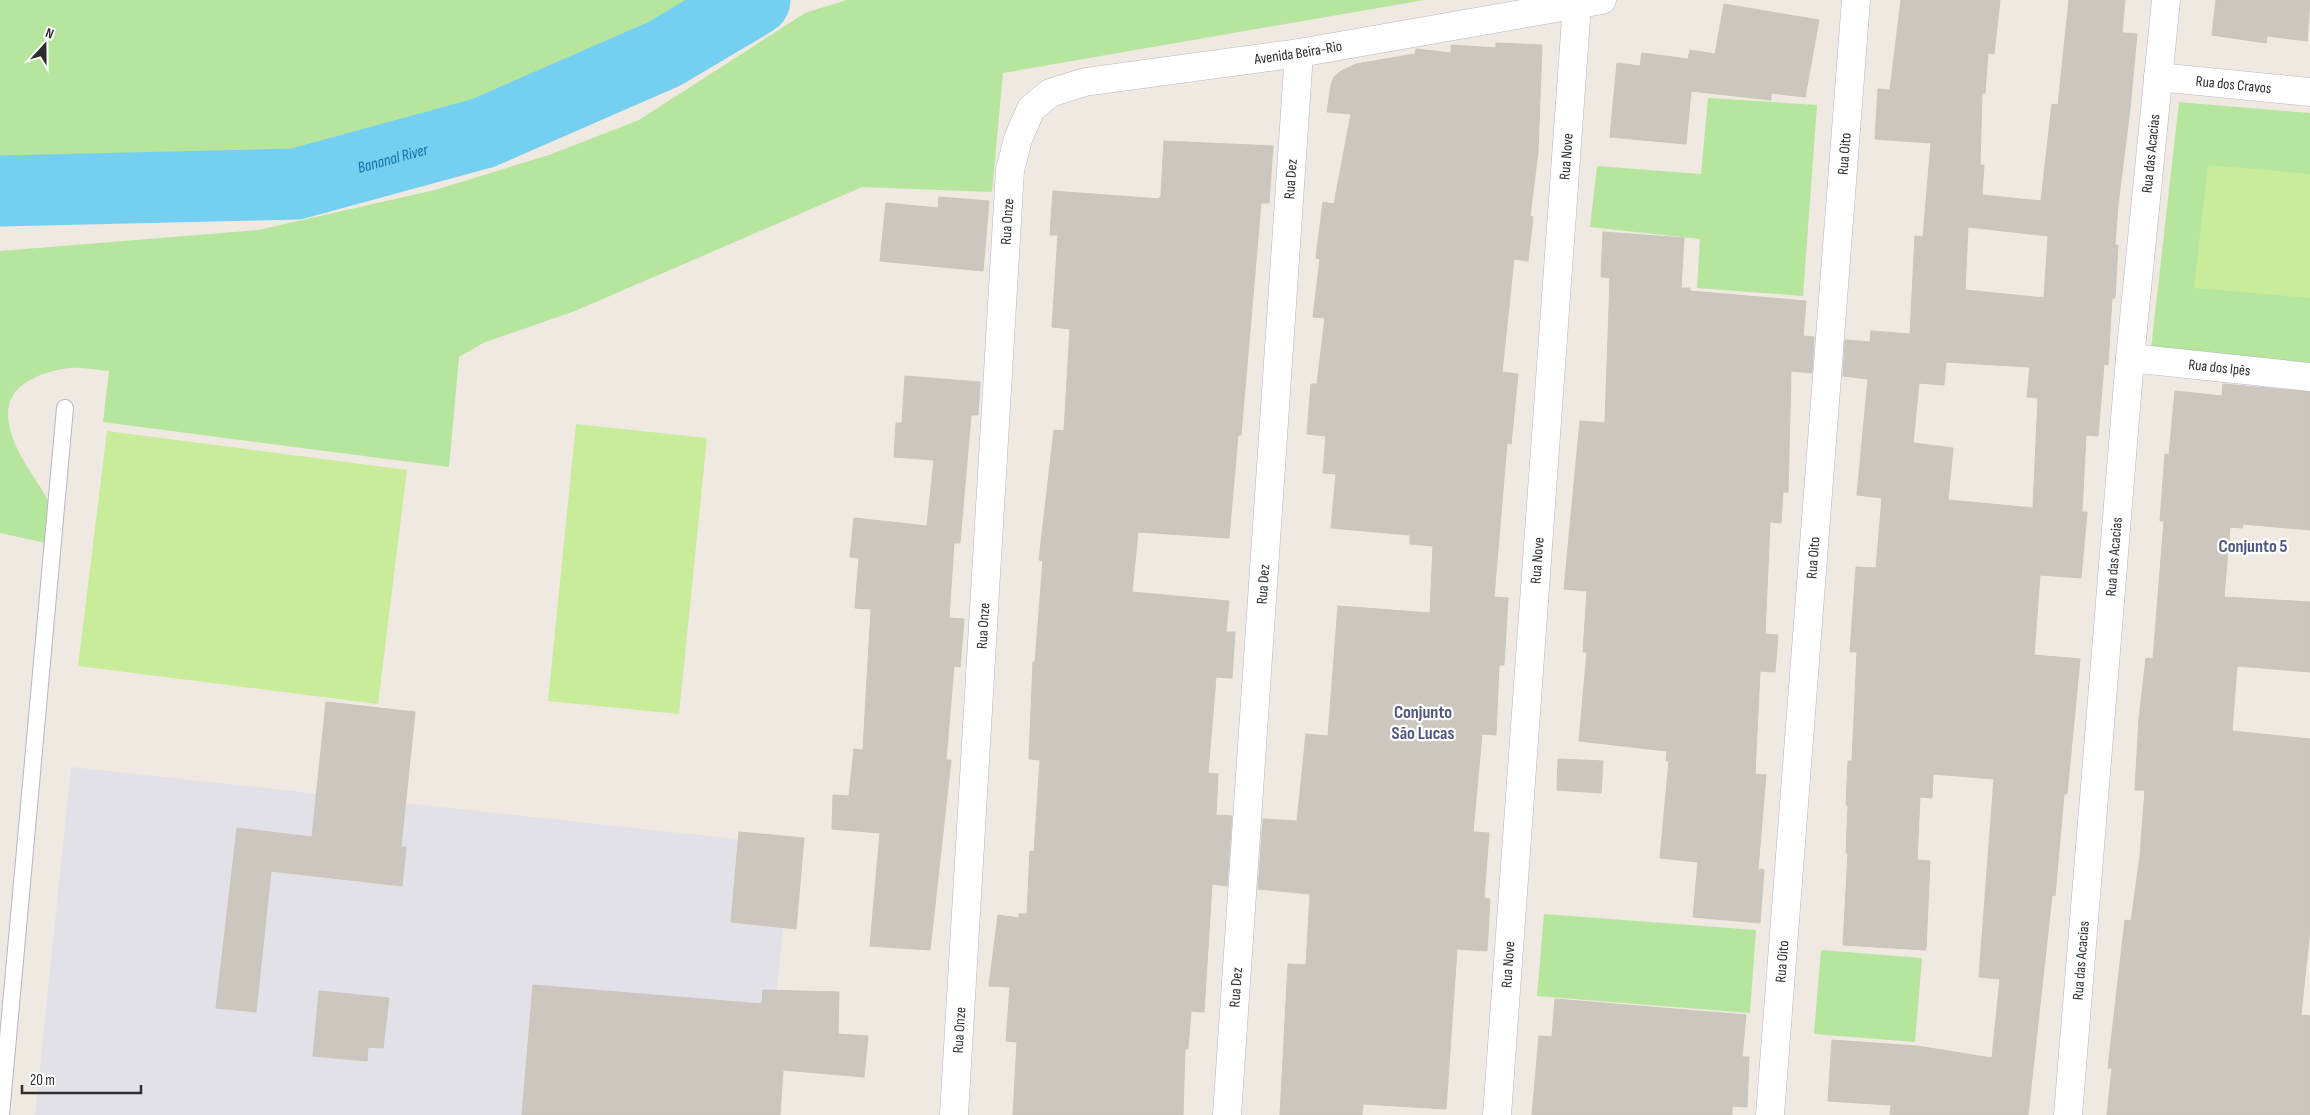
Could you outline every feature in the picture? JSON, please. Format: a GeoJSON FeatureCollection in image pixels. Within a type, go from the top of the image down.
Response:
{"type":"FeatureCollection","features":[{"type":"Feature","properties":{"kind":"street","name":"Rua Oito"},"geometry":{"type":"LineString","coordinates":[[1770,1115],[1856,0]]}},
{"type":"Feature","properties":{"kind":"street","name":"Rua das Acacias"},"geometry":{"type":"LineString","coordinates":[[2068,1115],[2130,358],[2166,0]]}},
{"type":"Feature","properties":{"kind":"street","name":"Avenida Beira-Rio"},"geometry":{"type":"LineString","coordinates":[[1018,139],[1031,109],[1050,93],[1085,82],[1299,53],[1589,2]]}},
{"type":"Feature","properties":{"kind":"street","name":"Rua Nove"},"geometry":{"type":"LineString","coordinates":[[1497,1115],[1589,2]]}},
{"type":"Feature","properties":{"kind":"street","name":"Rua Dez"},"geometry":{"type":"LineString","coordinates":[[1227,1115],[1299,53]]}},
{"type":"Feature","properties":{"kind":"street","name":"Rua dos Cravos"},"geometry":{"type":"LineString","coordinates":[[2158,77],[2310,92]]}},
{"type":"Feature","properties":{"kind":"street","name":"Rua Onze"},"geometry":{"type":"LineString","coordinates":[[954,1115],[1010,170],[1018,139]]}},
{"type":"Feature","properties":{"kind":"street","name":"Rua dos Ipês"},"geometry":{"type":"LineString","coordinates":[[2130,358],[2310,377]]}},
{"type":"Feature","properties":{"kind":"lane"},"geometry":{"type":"LineString","coordinates":[[1,1115],[65,408]]}},
{"type":"Feature","properties":{"kind":"shaded area"},"geometry":{"type":"Polygon","coordinates":[[[71,767],[791,845],[765,1115],[35,1115],[71,767]]]}},
{"type":"Feature","properties":{"kind":"green space"},"geometry":{"type":"Polygon","coordinates":[[[0,0],[705,0],[643,31],[470,102],[330,152],[256,165],[178,172],[0,168],[0,0]]]}},
{"type":"Feature","properties":{"kind":"green space"},"geometry":{"type":"Polygon","coordinates":[[[847,0],[1424,0],[1003,73],[992,192],[862,187],[575,311],[483,343],[459,357],[449,467],[103,422],[109,371],[75,368],[45,373],[28,381],[15,392],[11,399],[8,414],[15,445],[51,508],[46,543],[0,533],[0,251],[258,230],[435,190],[549,155],[639,120],[805,13],[847,0]]]}},
{"type":"Feature","properties":{"kind":"green space"},"geometry":{"type":"Polygon","coordinates":[[[1708,98],[1817,105],[1803,296],[1697,288],[1700,239],[1590,227],[1597,166],[1701,174],[1708,98]]]}},
{"type":"Feature","properties":{"kind":"green space"},"geometry":{"type":"Polygon","coordinates":[[[2179,102],[2310,113],[2310,363],[2151,349],[2179,102]]]}},
{"type":"Feature","properties":{"kind":"green space"},"geometry":{"type":"Polygon","coordinates":[[[2208,165],[2310,174],[2310,298],[2194,288],[2208,165]]]}},
{"type":"Feature","properties":{"kind":"green space"},"geometry":{"type":"Polygon","coordinates":[[[576,424],[707,438],[679,714],[548,701],[576,424]]]}},
{"type":"Feature","properties":{"kind":"green space"},"geometry":{"type":"Polygon","coordinates":[[[107,431],[407,470],[378,704],[78,666],[107,431]]]}},
{"type":"Feature","properties":{"kind":"green space"},"geometry":{"type":"Polygon","coordinates":[[[1544,914],[1756,930],[1750,1013],[1537,996],[1544,914]]]}},
{"type":"Feature","properties":{"kind":"green space"},"geometry":{"type":"Polygon","coordinates":[[[1821,950],[1922,958],[1915,1042],[1814,1034],[1821,950]]]}},
{"type":"Feature","properties":{"kind":"building"},"geometry":{"type":"Polygon","coordinates":[[[1901,0],[2000,0],[1994,54],[1988,53],[1985,93],[1982,93],[1980,165],[1984,165],[1982,195],[2041,201],[2052,104],[2058,105],[2069,0],[2125,0],[2122,33],[2137,34],[2118,205],[2115,245],[2118,245],[2115,298],[2112,298],[2108,365],[2104,364],[2098,436],[2086,435],[2082,512],[2087,512],[2081,578],[2040,575],[2034,655],[2080,659],[2067,794],[2064,794],[2055,896],[2052,895],[2028,1115],[1890,1115],[1891,1105],[1828,1101],[1832,1040],[1917,1046],[1992,1058],[2000,979],[1979,977],[1994,779],[1933,774],[1932,798],[1920,797],[1917,860],[1930,861],[1926,950],[1843,945],[1848,853],[1846,853],[1848,806],[1846,805],[1848,761],[1852,761],[1857,652],[1850,652],[1856,567],[1876,568],[1882,498],[1857,495],[1868,379],[1843,376],[1845,340],[1870,342],[1871,331],[1910,334],[1915,236],[1923,237],[1931,143],[1875,139],[1878,89],[1890,90],[1901,0]],[[1968,227],[1965,290],[2044,298],[2048,236],[1968,227]],[[1946,362],[1944,385],[1919,383],[1913,443],[1953,448],[1948,500],[2033,508],[2038,398],[2027,397],[2030,367],[1946,362]]]}},
{"type":"Feature","properties":{"kind":"building"},"geometry":{"type":"Polygon","coordinates":[[[2216,0],[2310,0],[2307,41],[2267,36],[2266,43],[2212,35],[2216,0]]]}},
{"type":"Feature","properties":{"kind":"building"},"geometry":{"type":"Polygon","coordinates":[[[1724,4],[1819,20],[1805,97],[1771,93],[1771,100],[1691,91],[1686,144],[1610,137],[1617,63],[1640,66],[1642,53],[1688,59],[1690,50],[1715,54],[1724,4]]]}},
{"type":"Feature","properties":{"kind":"building"},"geometry":{"type":"Polygon","coordinates":[[[1496,43],[1542,45],[1538,152],[1530,216],[1533,217],[1528,261],[1514,259],[1502,372],[1518,374],[1511,444],[1507,443],[1494,597],[1508,598],[1504,665],[1499,665],[1496,735],[1482,734],[1473,832],[1489,833],[1484,898],[1490,899],[1487,951],[1457,949],[1446,1109],[1363,1104],[1362,1115],[1280,1115],[1288,964],[1306,965],[1310,894],[1258,889],[1263,819],[1297,821],[1306,734],[1328,736],[1338,606],[1430,613],[1433,546],[1410,544],[1410,535],[1331,528],[1336,474],[1323,473],[1326,436],[1307,434],[1311,384],[1317,384],[1325,318],[1313,317],[1320,259],[1316,258],[1323,202],[1334,204],[1351,114],[1327,112],[1331,85],[1334,77],[1341,71],[1356,64],[1415,54],[1416,49],[1451,53],[1451,45],[1496,48],[1496,43]]]}},
{"type":"Feature","properties":{"kind":"building"},"geometry":{"type":"Polygon","coordinates":[[[1164,141],[1273,146],[1269,203],[1261,203],[1241,435],[1238,435],[1229,538],[1138,532],[1132,592],[1229,601],[1226,632],[1235,632],[1232,678],[1216,677],[1208,773],[1218,774],[1216,815],[1232,816],[1227,886],[1212,884],[1204,1012],[1191,1011],[1188,1049],[1185,1049],[1183,1115],[1013,1115],[1017,1042],[1006,1041],[1010,987],[989,986],[998,915],[1019,918],[1019,914],[1027,914],[1030,851],[1034,852],[1040,760],[1029,759],[1033,662],[1035,662],[1043,561],[1039,560],[1054,430],[1064,431],[1070,329],[1052,327],[1058,235],[1050,235],[1053,191],[1159,199],[1161,195],[1164,141]]]}},
{"type":"Feature","properties":{"kind":"building"},"geometry":{"type":"Polygon","coordinates":[[[939,197],[989,201],[983,271],[880,261],[886,203],[938,208],[939,197]]]}},
{"type":"Feature","properties":{"kind":"building"},"geometry":{"type":"Polygon","coordinates":[[[1603,232],[1684,238],[1681,288],[1690,288],[1690,291],[1806,301],[1803,336],[1814,337],[1812,373],[1791,371],[1788,492],[1783,492],[1781,523],[1770,522],[1765,634],[1778,635],[1775,672],[1760,671],[1755,774],[1766,775],[1758,869],[1764,870],[1760,923],[1693,917],[1698,862],[1660,858],[1669,761],[1666,761],[1667,751],[1579,741],[1587,652],[1583,652],[1587,591],[1564,589],[1580,421],[1605,423],[1610,278],[1601,277],[1603,232]]]}},
{"type":"Feature","properties":{"kind":"building"},"geometry":{"type":"Polygon","coordinates":[[[905,376],[980,382],[978,415],[971,415],[960,543],[954,543],[949,618],[964,619],[960,667],[954,666],[946,760],[951,760],[930,950],[870,946],[880,833],[832,829],[833,795],[849,796],[854,749],[863,750],[871,609],[855,608],[859,558],[850,557],[854,518],[927,526],[934,460],[894,457],[896,423],[902,423],[905,376]]]}},
{"type":"Feature","properties":{"kind":"building"},"geometry":{"type":"Polygon","coordinates":[[[2223,384],[2310,392],[2310,530],[2243,524],[2242,528],[2230,527],[2224,597],[2310,602],[2310,672],[2237,666],[2232,731],[2310,739],[2310,929],[2301,1015],[2310,1016],[2310,1115],[2107,1115],[2112,1068],[2108,1068],[2125,920],[2131,921],[2140,856],[2145,790],[2135,790],[2139,719],[2146,658],[2153,659],[2164,521],[2160,521],[2165,454],[2169,455],[2175,391],[2222,396],[2223,384]]]}},
{"type":"Feature","properties":{"kind":"building"},"geometry":{"type":"Polygon","coordinates":[[[326,702],[415,712],[401,847],[406,847],[402,886],[271,871],[256,1012],[216,1008],[237,828],[312,837],[326,702]]]}},
{"type":"Feature","properties":{"kind":"building"},"geometry":{"type":"Polygon","coordinates":[[[1558,759],[1603,761],[1601,793],[1557,790],[1558,759]]]}},
{"type":"Feature","properties":{"kind":"building"},"geometry":{"type":"Polygon","coordinates":[[[739,832],[804,838],[796,929],[731,922],[739,832]]]}},
{"type":"Feature","properties":{"kind":"building"},"geometry":{"type":"Polygon","coordinates":[[[533,985],[762,1004],[763,990],[839,992],[838,1034],[868,1036],[864,1077],[783,1070],[780,1115],[522,1115],[533,985]]]}},
{"type":"Feature","properties":{"kind":"building"},"geometry":{"type":"Polygon","coordinates":[[[319,991],[389,998],[383,1048],[368,1047],[367,1061],[313,1056],[319,991]]]}},
{"type":"Feature","properties":{"kind":"building"},"geometry":{"type":"Polygon","coordinates":[[[1555,999],[1746,1015],[1742,1057],[1749,1057],[1747,1107],[1732,1106],[1732,1115],[1532,1115],[1539,1036],[1552,1037],[1555,999]]]}},
{"type":"Feature","properties":{"kind":"waterway","name":"Bananal River"},"geometry":{"type":"LineString","coordinates":[[0,191],[296,184],[483,133],[664,54],[755,0]]}},
{"type":"Feature","properties":{"kind":"district","name":"Conjunto 5"},"geometry":{"type":"Point","coordinates":[2253,546]}},
{"type":"Feature","properties":{"kind":"district","name":"Conjunto São Lucas"},"geometry":{"type":"Point","coordinates":[1423,722]}}]}
